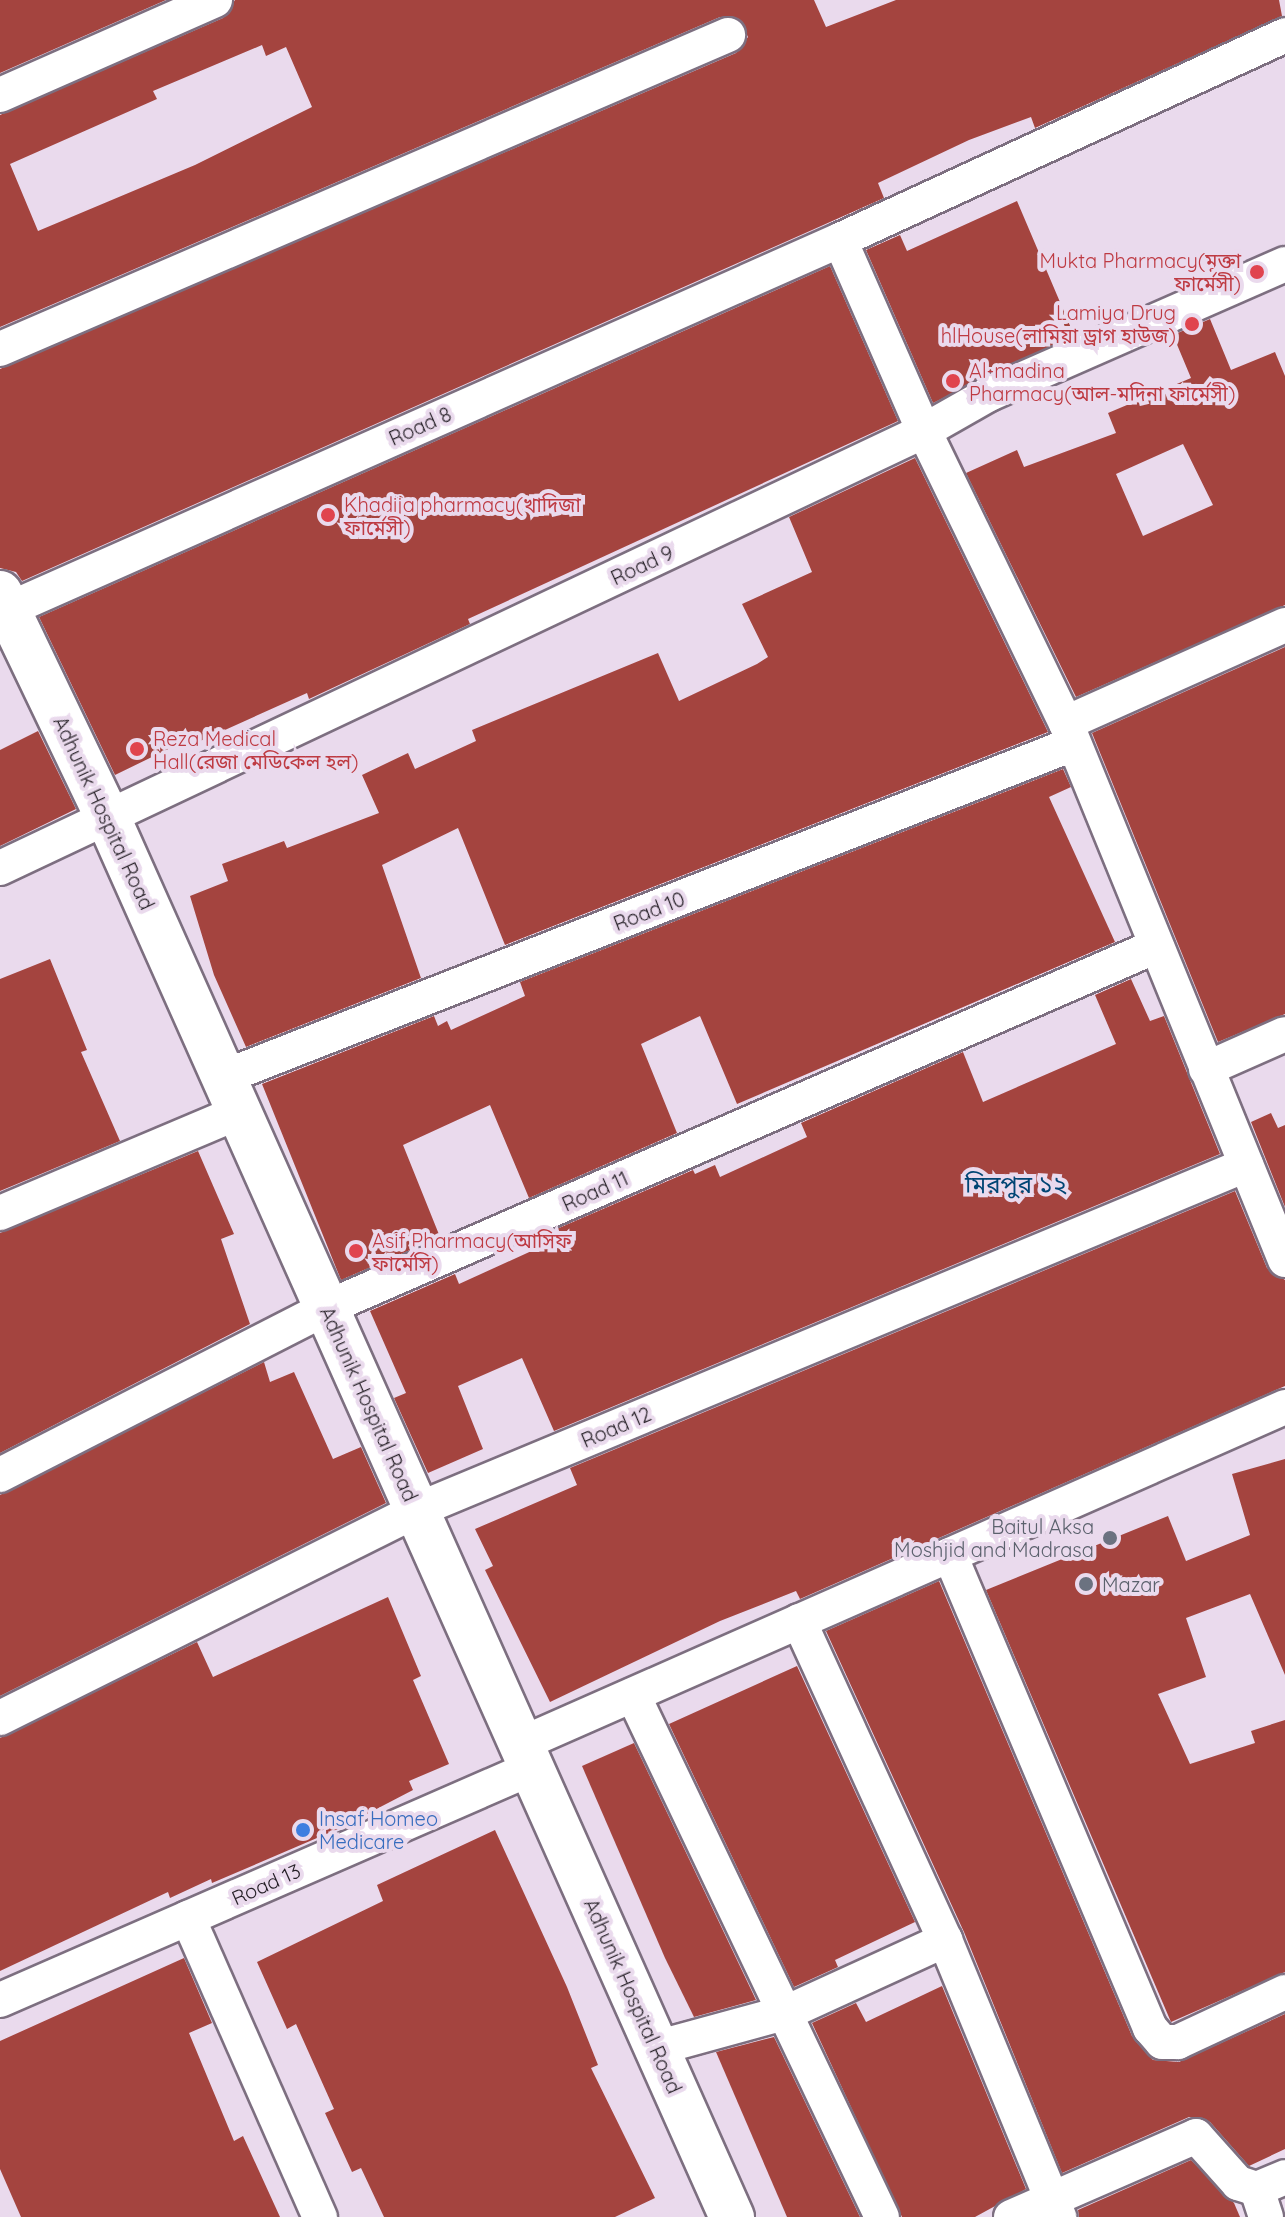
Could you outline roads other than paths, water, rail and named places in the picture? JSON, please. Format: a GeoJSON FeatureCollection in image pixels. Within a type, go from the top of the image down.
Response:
{"type":"FeatureCollection","features":[{"type":"Feature","properties":{"kind":"street"},"geometry":{"type":"LineString","coordinates":[[0,95],[215,0]]}},
{"type":"Feature","properties":{"kind":"street"},"geometry":{"type":"LineString","coordinates":[[0,349],[728,35]]}},
{"type":"Feature","properties":{"kind":"street","name":"Road 8"},"geometry":{"type":"LineString","coordinates":[[2,605],[840,240],[1285,35]]}},
{"type":"Feature","properties":{"kind":"street"},"geometry":{"type":"LineString","coordinates":[[840,240],[924,431],[1070,734],[1285,1260]]}},
{"type":"Feature","properties":{"kind":"street","name":"Road 9"},"geometry":{"type":"LineString","coordinates":[[0,868],[109,820],[924,431],[989,394],[1285,264]]}},
{"type":"Feature","properties":{"kind":"street","name":"Adhunik Hospital Road"},"geometry":{"type":"LineString","coordinates":[[2,605],[109,820],[732,2217]]}},
{"type":"Feature","properties":{"kind":"street","name":"Road 10"},"geometry":{"type":"LineString","coordinates":[[0,1213],[231,1095],[1070,734],[1285,625]]}},
{"type":"Feature","properties":{"kind":"street","name":"Road 11"},"geometry":{"type":"LineString","coordinates":[[0,1475],[326,1308],[1156,946]]}},
{"type":"Feature","properties":{"kind":"street"},"geometry":{"type":"LineString","coordinates":[[1206,1069],[1285,1034]]}},
{"type":"Feature","properties":{"kind":"street","name":"Road 12"},"geometry":{"type":"LineString","coordinates":[[0,1718],[417,1510],[1246,1165]]}},
{"type":"Feature","properties":{"kind":"street","name":"Road 13"},"geometry":{"type":"LineString","coordinates":[[0,2000],[188,1918],[526,1756],[633,1695],[1285,1407]]}},
{"type":"Feature","properties":{"kind":"street"},"geometry":{"type":"LineString","coordinates":[[950,1555],[1150,2028],[1162,2042],[1178,2042],[1285,1992]]}},
{"type":"Feature","properties":{"kind":"street"},"geometry":{"type":"LineString","coordinates":[[799,1621],[945,1940],[1056,2209]]}},
{"type":"Feature","properties":{"kind":"street"},"geometry":{"type":"LineString","coordinates":[[633,1695],[748,1944],[788,2012],[882,2217]]}},
{"type":"Feature","properties":{"kind":"street"},"geometry":{"type":"LineString","coordinates":[[188,1918],[320,2217]]}},
{"type":"Feature","properties":{"kind":"street"},"geometry":{"type":"LineString","coordinates":[[656,2048],[788,2012],[945,1940]]}},
{"type":"Feature","properties":{"kind":"street"},"geometry":{"type":"LineString","coordinates":[[1011,2217],[1056,2209],[1196,2136],[1238,2183],[1270,2194]]}},
{"type":"Feature","properties":{"kind":"place","name":"Mukta Pharmacy(মুক্তা ফার্মেসী)"},"geometry":{"type":"Point","coordinates":[1257,272]}},
{"type":"Feature","properties":{"kind":"place","name":"Lamiya Drug hlHouse(লামিয়া ড্রাগ হাউজ)"},"geometry":{"type":"Point","coordinates":[1192,324]}},
{"type":"Feature","properties":{"kind":"place","name":"Al-madina Pharmacy(আল-মদিনা ফার্মেসী)"},"geometry":{"type":"Point","coordinates":[953,381]}},
{"type":"Feature","properties":{"kind":"place","name":"Khadija pharmacy(খাদিজা ফার্মেসী)"},"geometry":{"type":"Point","coordinates":[328,515]}},
{"type":"Feature","properties":{"kind":"place","name":"Reza Medical Hall(রেজা মেডিকেল হল)"},"geometry":{"type":"Point","coordinates":[137,749]}},
{"type":"Feature","properties":{"kind":"place","name":"Asif Pharmacy(আসিফ ফার্মেসি)"},"geometry":{"type":"Point","coordinates":[356,1251]}},
{"type":"Feature","properties":{"kind":"place","name":"Baitul Aksa Moshjid and Madrasa"},"geometry":{"type":"Point","coordinates":[1110,1538]}},
{"type":"Feature","properties":{"kind":"place","name":"Mazar"},"geometry":{"type":"Point","coordinates":[1086,1584]}},
{"type":"Feature","properties":{"kind":"place","name":"Insaf Homeo Medicare"},"geometry":{"type":"Point","coordinates":[303,1830]}},
{"type":"Feature","properties":{"kind":"district","name":"মিরপুর ১২"},"geometry":{"type":"Point","coordinates":[1016,1185]}}]}
